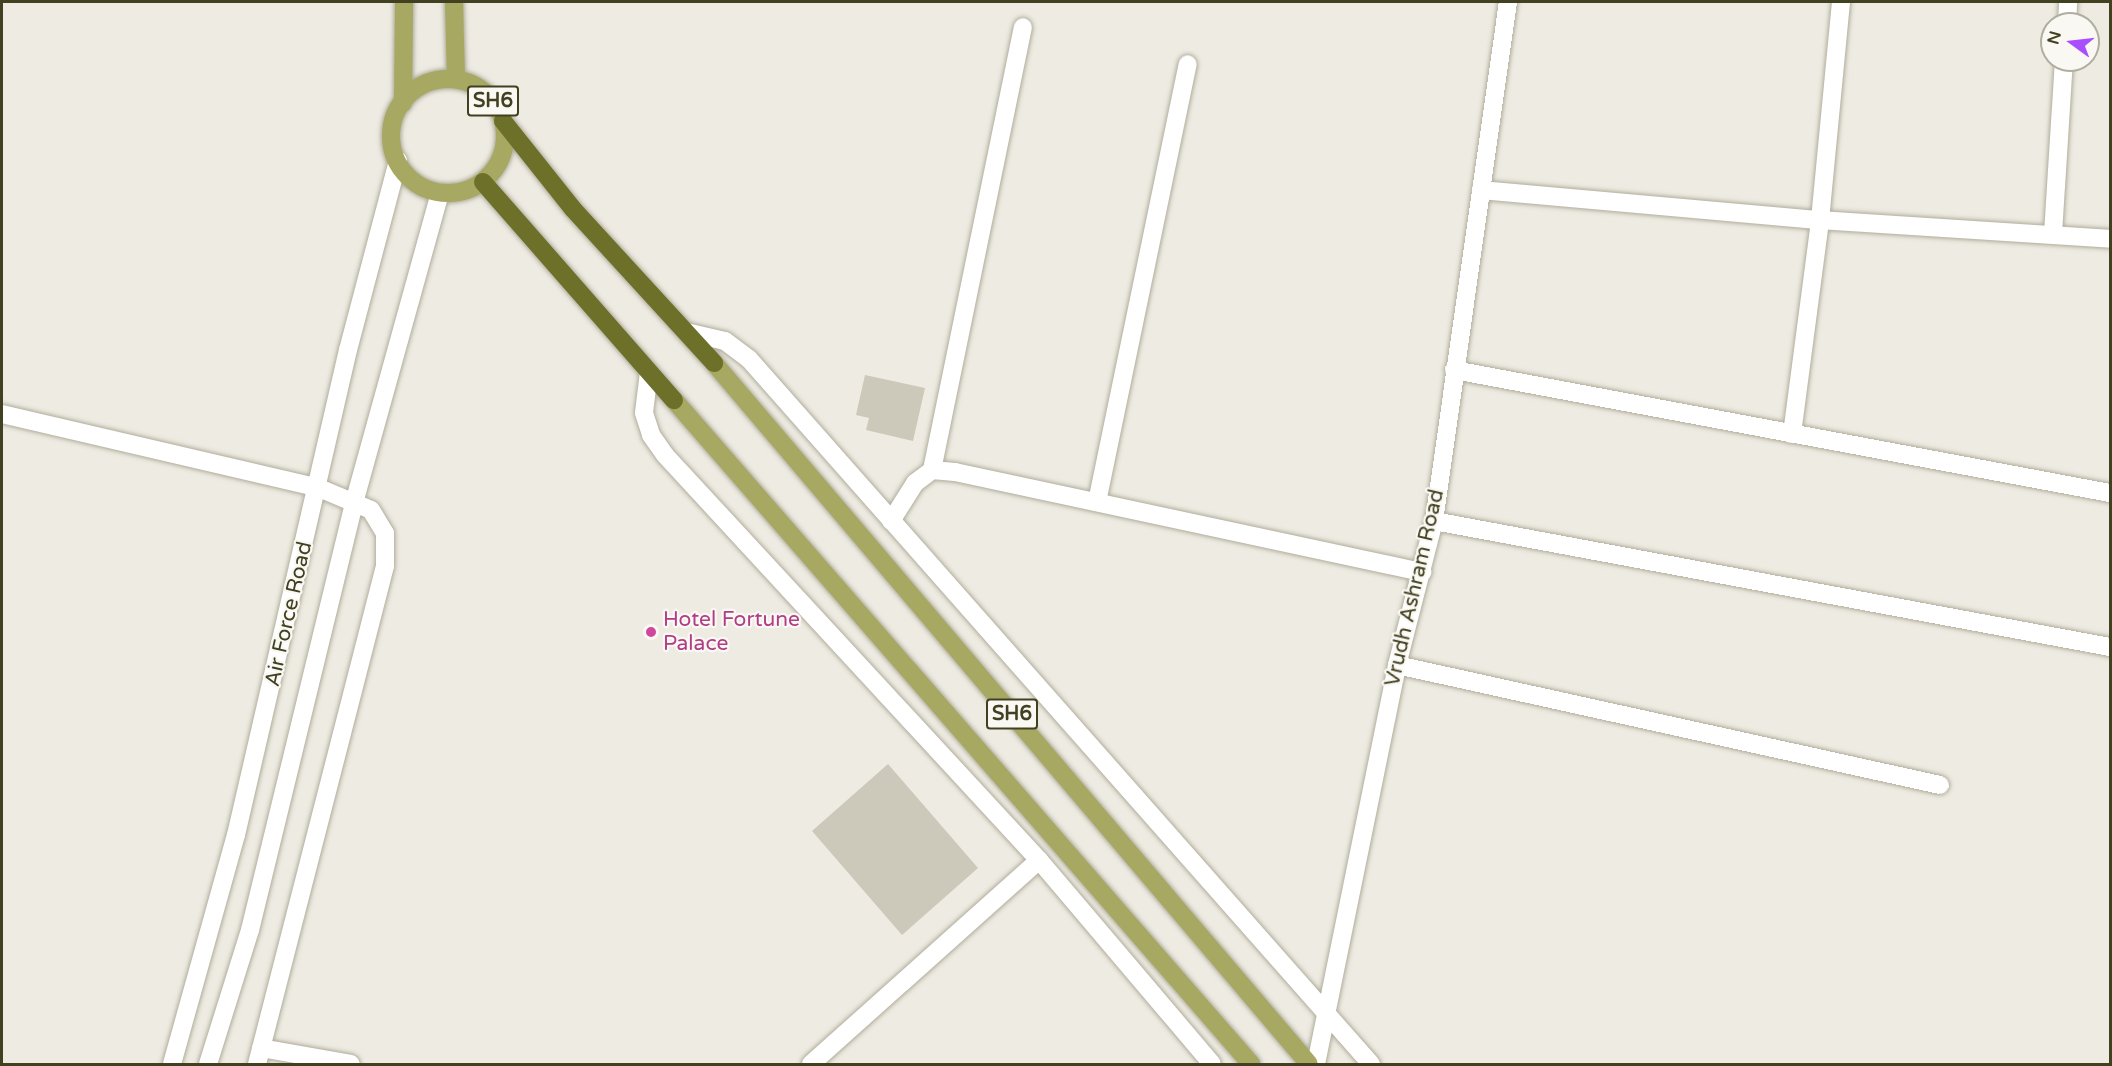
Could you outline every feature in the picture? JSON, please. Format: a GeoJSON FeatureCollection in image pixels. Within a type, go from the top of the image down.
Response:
{"type":"FeatureCollection","features":[{"type":"Feature","properties":{"kind":"highway","name":"SH6"},"geometry":{"type":"LineString","coordinates":[[503,121],[573,209],[714,363]]}},
{"type":"Feature","properties":{"kind":"highway","name":"SH6"},"geometry":{"type":"LineString","coordinates":[[483,182],[674,400]]}},
{"type":"Feature","properties":{"kind":"main road","name":"SH6"},"geometry":{"type":"LineString","coordinates":[[403,103],[404,2]]}},
{"type":"Feature","properties":{"kind":"main road","name":"SH6"},"geometry":{"type":"LineString","coordinates":[[454,2],[456,79]]}},
{"type":"Feature","properties":{"kind":"main road","name":"SH6"},"geometry":{"type":"LineString","coordinates":[[440,193],[419,186],[403,171],[393,151],[391,128],[403,103],[414,90],[433,80],[456,79],[477,86],[493,101],[503,121],[505,143],[497,165],[483,182]]}},
{"type":"Feature","properties":{"kind":"main road"},"geometry":{"type":"LineString","coordinates":[[440,193],[463,192],[483,182]]}},
{"type":"Feature","properties":{"kind":"main road","name":"SH6"},"geometry":{"type":"LineString","coordinates":[[714,363],[1309,1065]]}},
{"type":"Feature","properties":{"kind":"main road","name":"SH6"},"geometry":{"type":"LineString","coordinates":[[674,400],[1251,1065]]}},
{"type":"Feature","properties":{"kind":"street","name":"Vrudh Ashram Road"},"geometry":{"type":"LineString","coordinates":[[1316,1065],[1397,665],[1434,521],[1508,2]]}},
{"type":"Feature","properties":{"kind":"street"},"geometry":{"type":"LineString","coordinates":[[1792,434],[1820,220],[1841,2]]}},
{"type":"Feature","properties":{"kind":"street"},"geometry":{"type":"LineString","coordinates":[[891,521],[915,483],[932,470],[1023,27]]}},
{"type":"Feature","properties":{"kind":"street"},"geometry":{"type":"LineString","coordinates":[[1097,502],[1188,64]]}},
{"type":"Feature","properties":{"kind":"street"},"geometry":{"type":"LineString","coordinates":[[2053,234],[2063,72]]}},
{"type":"Feature","properties":{"kind":"street","name":"Air Force Road"},"geometry":{"type":"LineString","coordinates":[[172,1065],[236,835],[319,488],[348,350],[398,160]]}},
{"type":"Feature","properties":{"kind":"street"},"geometry":{"type":"LineString","coordinates":[[1481,189],[1820,220],[2110,239]]}},
{"type":"Feature","properties":{"kind":"street","name":"Air Force Road"},"geometry":{"type":"LineString","coordinates":[[208,1065],[250,930],[354,503],[440,193]]}},
{"type":"Feature","properties":{"kind":"street"},"geometry":{"type":"LineString","coordinates":[[686,332],[725,341],[748,359],[1371,1065]]}},
{"type":"Feature","properties":{"kind":"street"},"geometry":{"type":"LineString","coordinates":[[1454,370],[2110,493]]}},
{"type":"Feature","properties":{"kind":"street"},"geometry":{"type":"LineString","coordinates":[[650,372],[644,413],[651,435],[665,455],[1039,860],[1212,1065]]}},
{"type":"Feature","properties":{"kind":"street"},"geometry":{"type":"LineString","coordinates":[[2,414],[319,488],[371,510],[384,534],[385,566],[259,1056],[351,1065]]}},
{"type":"Feature","properties":{"kind":"street"},"geometry":{"type":"LineString","coordinates":[[932,470],[1097,502],[1422,573]]}},
{"type":"Feature","properties":{"kind":"street"},"geometry":{"type":"LineString","coordinates":[[1434,521],[2110,647]]}},
{"type":"Feature","properties":{"kind":"street"},"geometry":{"type":"LineString","coordinates":[[1397,665],[1940,785]]}},
{"type":"Feature","properties":{"kind":"street"},"geometry":{"type":"LineString","coordinates":[[810,1065],[1039,860]]}},
{"type":"Feature","properties":{"kind":"building"},"geometry":{"type":"Polygon","coordinates":[[[865,375],[925,388],[913,441],[866,430],[869,418],[856,415],[865,375]]]}},
{"type":"Feature","properties":{"kind":"building"},"geometry":{"type":"Polygon","coordinates":[[[888,764],[978,868],[902,935],[812,831],[888,764]]]}},
{"type":"Feature","properties":{"kind":"place","name":"Hotel Fortune Palace"},"geometry":{"type":"Point","coordinates":[651,632]}}]}
